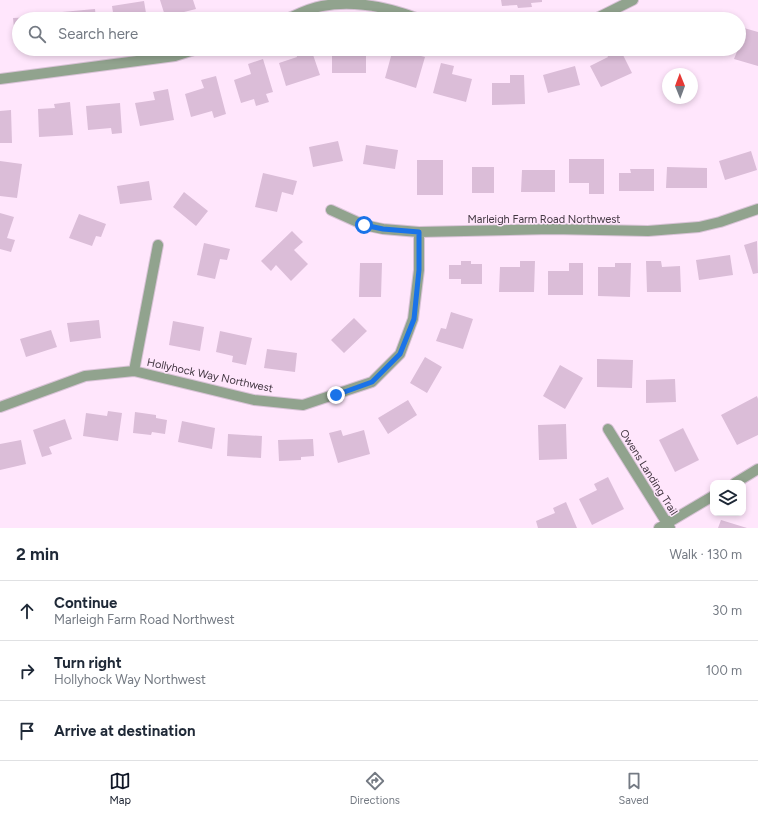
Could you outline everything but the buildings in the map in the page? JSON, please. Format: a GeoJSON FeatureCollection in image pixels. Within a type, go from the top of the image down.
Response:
{"type":"FeatureCollection","features":[{"type":"Feature","properties":{"kind":"street"},"geometry":{"type":"LineString","coordinates":[[609,12],[633,0]]}},
{"type":"Feature","properties":{"kind":"street"},"geometry":{"type":"LineString","coordinates":[[306,12],[322,6],[337,4],[379,6],[401,12]]}},
{"type":"Feature","properties":{"kind":"street"},"geometry":{"type":"LineString","coordinates":[[0,79],[175,56]]}},
{"type":"Feature","properties":{"kind":"street","name":"Marleigh Farm Road Northwest"},"geometry":{"type":"LineString","coordinates":[[331,210],[364,225],[383,229],[419,232],[552,229],[648,231],[699,227],[720,222],[758,209]]}},
{"type":"Feature","properties":{"kind":"street","name":"Hollyhock Way Northwest"},"geometry":{"type":"LineString","coordinates":[[0,407],[85,376],[134,371],[254,400],[303,405],[372,382],[400,354],[414,319],[419,270],[419,232]]}},
{"type":"Feature","properties":{"kind":"street"},"geometry":{"type":"LineString","coordinates":[[134,371],[158,245]]}},
{"type":"Feature","properties":{"kind":"street","name":"Owens Landing Trail"},"geometry":{"type":"LineString","coordinates":[[608,429],[666,526]]}},
{"type":"Feature","properties":{"kind":"street"},"geometry":{"type":"LineString","coordinates":[[740,480],[758,469]]}},
{"type":"Feature","properties":{"kind":"street"},"geometry":{"type":"LineString","coordinates":[[666,526],[710,498]]}},
{"type":"Feature","properties":{"kind":"route"},"geometry":{"type":"LineString","coordinates":[[336,395],[372,382],[400,354],[414,319],[419,270],[419,232],[383,229],[364,225]]}}]}
